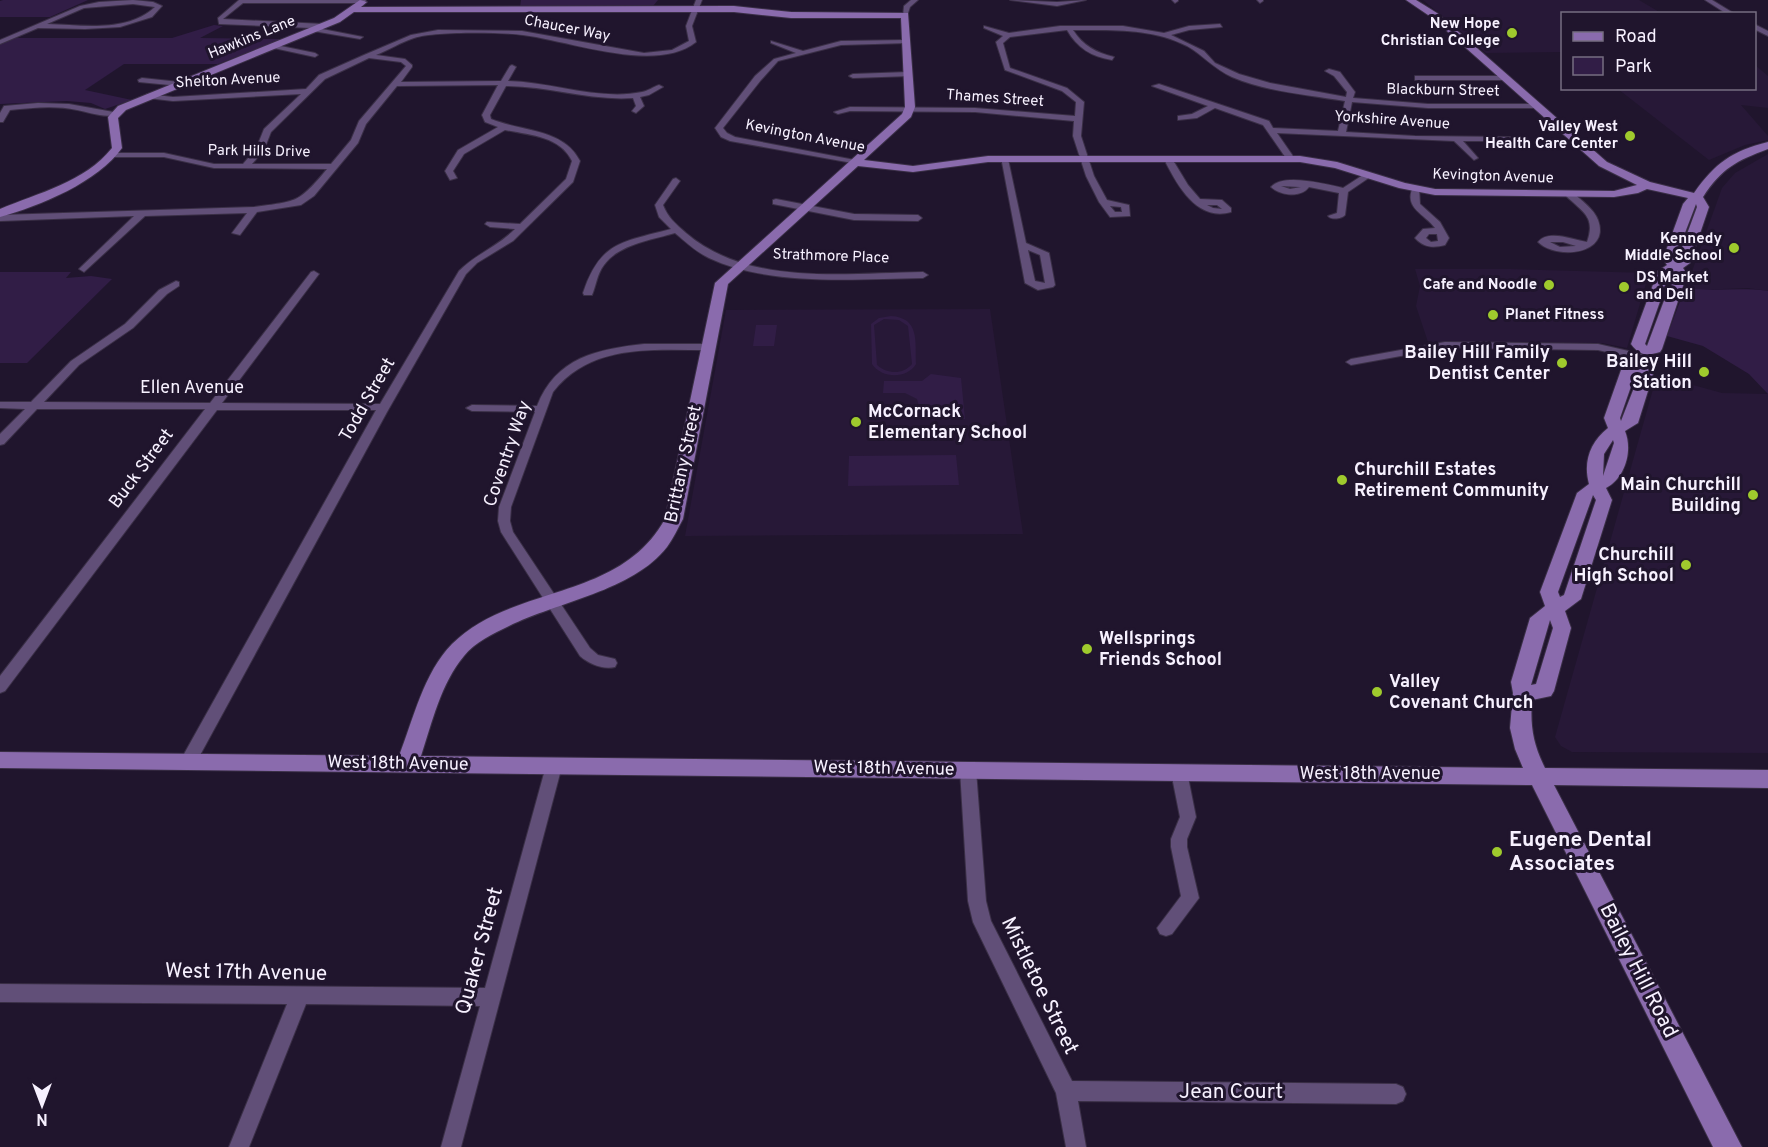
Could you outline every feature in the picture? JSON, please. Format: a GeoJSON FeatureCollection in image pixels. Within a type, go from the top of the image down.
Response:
{"type":"FeatureCollection","features":[{"type":"Feature","properties":{"kind":"street"},"geometry":{"type":"LineString","coordinates":[[695,9],[699,0]]}},
{"type":"Feature","properties":{"kind":"street"},"geometry":{"type":"LineString","coordinates":[[838,112],[910,109],[905,15],[908,6],[915,0]]}},
{"type":"Feature","properties":{"kind":"street"},"geometry":{"type":"LineString","coordinates":[[1013,0],[1057,4],[1083,0]]}},
{"type":"Feature","properties":{"kind":"street"},"geometry":{"type":"LineString","coordinates":[[1410,0],[1434,15],[1602,164],[1646,185],[1697,197],[1714,172],[1735,156],[1768,145]]}},
{"type":"Feature","properties":{"kind":"street"},"geometry":{"type":"LineString","coordinates":[[1708,0],[1729,12]]}},
{"type":"Feature","properties":{"kind":"street"},"geometry":{"type":"LineString","coordinates":[[0,42],[82,7],[103,2],[145,1],[159,6],[144,18],[122,25],[38,26]]}},
{"type":"Feature","properties":{"kind":"street"},"geometry":{"type":"LineString","coordinates":[[360,38],[318,27],[221,23],[220,19],[242,1],[365,1]]}},
{"type":"Feature","properties":{"kind":"street","name":"Hawkins Lane"},"geometry":{"type":"LineString","coordinates":[[115,113],[150,96],[318,27],[355,10],[365,1]]}},
{"type":"Feature","properties":{"kind":"street"},"geometry":{"type":"LineString","coordinates":[[355,10],[695,9],[746,10],[791,15],[905,15]]}},
{"type":"Feature","properties":{"kind":"street","name":"Chaucer Way"},"geometry":{"type":"LineString","coordinates":[[245,167],[260,150],[267,131],[325,75],[413,36],[438,32],[533,34],[637,55],[677,54],[693,42],[689,28],[695,9]]}},
{"type":"Feature","properties":{"kind":"street"},"geometry":{"type":"LineString","coordinates":[[1165,35],[1184,28],[1220,26]]}},
{"type":"Feature","properties":{"kind":"street"},"geometry":{"type":"LineString","coordinates":[[986,27],[1008,35]]}},
{"type":"Feature","properties":{"kind":"street"},"geometry":{"type":"LineString","coordinates":[[1069,28],[1086,48],[1112,58]]}},
{"type":"Feature","properties":{"kind":"street","name":"Blackburn Street"},"geometry":{"type":"LineString","coordinates":[[1008,35],[1032,30],[1124,28],[1165,35],[1195,47],[1212,64],[1236,76],[1269,85],[1350,99],[1428,106],[1536,106]]}},
{"type":"Feature","properties":{"kind":"street"},"geometry":{"type":"LineString","coordinates":[[1008,35],[999,42],[998,47],[1006,69],[1072,94],[1081,105],[1077,136],[1084,159],[1103,202]]}},
{"type":"Feature","properties":{"kind":"street"},"geometry":{"type":"LineString","coordinates":[[598,48],[612,42]]}},
{"type":"Feature","properties":{"kind":"street"},"geometry":{"type":"LineString","coordinates":[[773,42],[800,52]]}},
{"type":"Feature","properties":{"kind":"street","name":"Kevington Avenue"},"geometry":{"type":"LineString","coordinates":[[906,42],[848,43],[781,58],[768,66],[721,123],[720,130],[733,139],[855,162],[913,169],[971,160],[1004,159],[1291,159],[1326,163],[1416,189],[1452,192],[1626,193],[1646,185]]}},
{"type":"Feature","properties":{"kind":"street"},"geometry":{"type":"LineString","coordinates":[[271,46],[315,55]]}},
{"type":"Feature","properties":{"kind":"street"},"geometry":{"type":"LineString","coordinates":[[1,217],[254,210],[298,205],[311,194],[334,167],[357,138],[362,123],[410,66],[409,60],[365,56]]}},
{"type":"Feature","properties":{"kind":"street"},"geometry":{"type":"LineString","coordinates":[[504,127],[493,124],[486,117],[512,66]]}},
{"type":"Feature","properties":{"kind":"street"},"geometry":{"type":"LineString","coordinates":[[1329,71],[1337,74],[1350,89],[1350,99],[1342,132]]}},
{"type":"Feature","properties":{"kind":"street"},"geometry":{"type":"LineString","coordinates":[[853,76],[908,74]]}},
{"type":"Feature","properties":{"kind":"street"},"geometry":{"type":"LineString","coordinates":[[1418,78],[1505,78]]}},
{"type":"Feature","properties":{"kind":"street","name":"Hawkins Lane"},"geometry":{"type":"LineString","coordinates":[[142,80],[180,84]]}},
{"type":"Feature","properties":{"kind":"street"},"geometry":{"type":"LineString","coordinates":[[396,84],[502,84],[563,88],[596,94],[635,94],[659,87]]}},
{"type":"Feature","properties":{"kind":"street"},"geometry":{"type":"LineString","coordinates":[[563,88],[572,84]]}},
{"type":"Feature","properties":{"kind":"street"},"geometry":{"type":"LineString","coordinates":[[1156,86],[1258,119],[1272,130],[1291,159]]}},
{"type":"Feature","properties":{"kind":"street","name":"Shelton Avenue"},"geometry":{"type":"LineString","coordinates":[[150,96],[173,99],[307,91]]}},
{"type":"Feature","properties":{"kind":"street"},"geometry":{"type":"LineString","coordinates":[[635,94],[640,106],[636,111]]}},
{"type":"Feature","properties":{"kind":"street"},"geometry":{"type":"LineString","coordinates":[[0,120],[7,108],[31,105],[61,105],[99,113],[115,113],[112,121],[118,141],[113,155],[85,176],[1,217]]}},
{"type":"Feature","properties":{"kind":"street"},"geometry":{"type":"LineString","coordinates":[[1181,118],[1191,117],[1214,106]]}},
{"type":"Feature","properties":{"kind":"street","name":"Thames Street"},"geometry":{"type":"LineString","coordinates":[[910,109],[975,110],[1078,119]]}},
{"type":"Feature","properties":{"kind":"street","name":"Brittany Street"},"geometry":{"type":"LineString","coordinates":[[408,764],[445,667],[458,649],[479,633],[631,568],[652,552],[669,532],[674,519],[720,287],[724,279],[905,117],[910,109]]}},
{"type":"Feature","properties":{"kind":"street"},"geometry":{"type":"LineString","coordinates":[[453,178],[449,171],[461,152],[504,127]]}},
{"type":"Feature","properties":{"kind":"street","name":"Todd Street"},"geometry":{"type":"LineString","coordinates":[[187,762],[384,407],[462,273],[474,261],[507,242],[570,180],[576,161],[570,149],[556,141],[504,127]]}},
{"type":"Feature","properties":{"kind":"street","name":"Yorkshire Avenue"},"geometry":{"type":"LineString","coordinates":[[1272,130],[1457,139],[1510,139]]}},
{"type":"Feature","properties":{"kind":"street"},"geometry":{"type":"LineString","coordinates":[[1457,139],[1474,158]]}},
{"type":"Feature","properties":{"kind":"street","name":"Park Hills Drive"},"geometry":{"type":"LineString","coordinates":[[113,155],[157,154],[205,166],[334,167]]}},
{"type":"Feature","properties":{"kind":"street"},"geometry":{"type":"LineString","coordinates":[[1004,159],[1022,245],[1030,283],[1038,287],[1050,285],[1044,253],[1022,245]]}},
{"type":"Feature","properties":{"kind":"street"},"geometry":{"type":"LineString","coordinates":[[1168,159],[1180,184],[1200,202]]}},
{"type":"Feature","properties":{"kind":"street"},"geometry":{"type":"LineString","coordinates":[[1304,183],[1344,190],[1369,175]]}},
{"type":"Feature","properties":{"kind":"street","name":"Strathmore Place"},"geometry":{"type":"LineString","coordinates":[[676,181],[659,205],[663,217],[708,254],[740,264],[785,273],[923,275]]}},
{"type":"Feature","properties":{"kind":"street","name":"Kevington Avenue"},"geometry":{"type":"LineString","coordinates":[[1416,189],[1413,199],[1415,205],[1438,225],[1441,231]]}},
{"type":"Feature","properties":{"kind":"street"},"geometry":{"type":"LineString","coordinates":[[1332,216],[1341,215],[1344,190]]}},
{"type":"Feature","properties":{"kind":"street","name":"Kevington Avenue"},"geometry":{"type":"LineString","coordinates":[[1569,194],[1596,223],[1597,230],[1591,244],[1587,246]]}},
{"type":"Feature","properties":{"kind":"street","name":"Bailey Hill Road"},"geometry":{"type":"LineString","coordinates":[[1697,197],[1703,207],[1684,263],[1664,271],[1638,344],[1646,375],[1630,423],[1615,428],[1622,443],[1612,478],[1585,493],[1549,592],[1562,628],[1544,691],[1523,693],[1520,728],[1538,776],[1728,1147]]}},
{"type":"Feature","properties":{"kind":"street"},"geometry":{"type":"LineString","coordinates":[[776,202],[854,217],[918,218]]}},
{"type":"Feature","properties":{"kind":"street"},"geometry":{"type":"LineString","coordinates":[[237,233],[254,210]]}},
{"type":"Feature","properties":{"kind":"street"},"geometry":{"type":"LineString","coordinates":[[84,269],[142,214]]}},
{"type":"Feature","properties":{"kind":"street"},"geometry":{"type":"LineString","coordinates":[[490,224],[522,227]]}},
{"type":"Feature","properties":{"kind":"street"},"geometry":{"type":"LineString","coordinates":[[588,294],[597,267],[611,253],[625,246],[677,230]]}},
{"type":"Feature","properties":{"kind":"street"},"geometry":{"type":"LineString","coordinates":[[1350,362],[1445,345],[1598,347],[1642,358],[1654,349],[1668,312],[1681,274],[1675,266]]}},
{"type":"Feature","properties":{"kind":"street","name":"Buck Street"},"geometry":{"type":"LineString","coordinates":[[0,687],[314,274]]}},
{"type":"Feature","properties":{"kind":"street"},"geometry":{"type":"LineString","coordinates":[[0,441],[79,359],[129,326],[163,292],[176,284]]}},
{"type":"Feature","properties":{"kind":"street"},"geometry":{"type":"LineString","coordinates":[[1653,303],[1668,312]]}},
{"type":"Feature","properties":{"kind":"street","name":"Coventry Way"},"geometry":{"type":"LineString","coordinates":[[610,663],[589,657],[507,532],[503,516],[555,381],[576,366],[596,356],[641,347],[709,347]]}},
{"type":"Feature","properties":{"kind":"street","name":"Ellen Avenue"},"geometry":{"type":"LineString","coordinates":[[0,405],[384,407]]}},
{"type":"Feature","properties":{"kind":"street"},"geometry":{"type":"LineString","coordinates":[[472,408],[543,409]]}},
{"type":"Feature","properties":{"kind":"street","name":"West 18th Avenue"},"geometry":{"type":"LineString","coordinates":[[0,760],[1768,779]]}},
{"type":"Feature","properties":{"kind":"street","name":"Quaker Street"},"geometry":{"type":"LineString","coordinates":[[451,1147],[554,766]]}},
{"type":"Feature","properties":{"kind":"street","name":"Mistletoe Street"},"geometry":{"type":"LineString","coordinates":[[968,770],[976,901],[982,922],[1066,1091],[1076,1147]]}},
{"type":"Feature","properties":{"kind":"street"},"geometry":{"type":"LineString","coordinates":[[1166,928],[1190,898],[1179,847],[1179,839],[1188,817],[1179,772]]}},
{"type":"Feature","properties":{"kind":"street","name":"West 17th Avenue"},"geometry":{"type":"LineString","coordinates":[[0,993],[491,997]]}},
{"type":"Feature","properties":{"kind":"street"},"geometry":{"type":"LineString","coordinates":[[239,1147],[299,997]]}},
{"type":"Feature","properties":{"kind":"street","name":"Jean Court"},"geometry":{"type":"LineString","coordinates":[[1066,1091],[1396,1094]]}},
{"type":"Feature","properties":{"kind":"shaded area","name":"New Hope Christian College"},"geometry":{"type":"Polygon","coordinates":[[[1423,0],[1639,0],[1659,12],[1561,12],[1561,52],[1486,53],[1423,0]]]}},
{"type":"Feature","properties":{"kind":"shaded area"},"geometry":{"type":"Polygon","coordinates":[[[1756,66],[1768,76],[1768,108],[1741,105],[1768,136],[1768,140],[1745,145],[1709,160],[1619,90],[1756,90],[1756,66]]]}},
{"type":"Feature","properties":{"kind":"shaded area","name":"Kennedy Middle School"},"geometry":{"type":"Polygon","coordinates":[[[1768,154],[1768,291],[1748,288],[1699,290],[1686,288],[1722,188],[1735,173],[1768,154]]]}},
{"type":"Feature","properties":{"kind":"shaded area"},"geometry":{"type":"Polygon","coordinates":[[[1415,269],[1649,273],[1627,348],[1602,343],[1428,342],[1416,306],[1420,286],[1415,269]]]}},
{"type":"Feature","properties":{"kind":"shaded area","name":"McCornack Elementary School"},"geometry":{"type":"Polygon","coordinates":[[[990,309],[1023,534],[685,536],[726,310],[990,309]]]}},
{"type":"Feature","properties":{"kind":"shaded area","name":"Churchill High School"},"geometry":{"type":"Polygon","coordinates":[[[1657,375],[1722,393],[1768,394],[1768,753],[1572,752],[1561,746],[1555,737],[1657,375]]]}},
{"type":"Feature","properties":{"kind":"green space"},"geometry":{"type":"Polygon","coordinates":[[[88,0],[50,17],[0,17],[0,1],[88,0]]]}},
{"type":"Feature","properties":{"kind":"green space"},"geometry":{"type":"Polygon","coordinates":[[[521,0],[658,0],[653,6],[520,7],[521,0]]]}},
{"type":"Feature","properties":{"kind":"green space"},"geometry":{"type":"Polygon","coordinates":[[[214,25],[223,26],[200,38],[283,39],[218,64],[124,64],[85,90],[132,100],[105,109],[91,103],[67,101],[0,104],[0,44],[14,38],[172,38],[214,25]]]}},
{"type":"Feature","properties":{"kind":"green space"},"geometry":{"type":"Polygon","coordinates":[[[0,272],[71,272],[66,278],[91,276],[112,279],[27,363],[0,363],[0,272]]]}},
{"type":"Feature","properties":{"kind":"green space"},"geometry":{"type":"Polygon","coordinates":[[[1685,288],[1768,291],[1768,394],[1749,374],[1703,346],[1667,336],[1685,288]]]}},
{"type":"Feature","properties":{"kind":"green space"},"geometry":{"type":"Polygon","coordinates":[[[891,316],[900,318],[907,321],[914,332],[916,364],[901,375],[888,375],[876,369],[872,364],[871,324],[879,318],[891,316]],[[884,319],[874,325],[877,365],[890,372],[900,372],[912,364],[908,326],[899,320],[884,319]]]}},
{"type":"Feature","properties":{"kind":"green space"},"geometry":{"type":"Polygon","coordinates":[[[756,325],[777,325],[774,346],[753,346],[756,325]]]}},
{"type":"Feature","properties":{"kind":"green space"},"geometry":{"type":"Polygon","coordinates":[[[931,374],[961,378],[965,419],[923,420],[917,399],[905,393],[883,393],[884,381],[922,381],[931,374]]]}},
{"type":"Feature","properties":{"kind":"green space"},"geometry":{"type":"Polygon","coordinates":[[[956,455],[959,485],[848,486],[849,456],[956,455]]]}},
{"type":"Feature","properties":{"kind":"place","name":"New Hope Christian College"},"geometry":{"type":"Point","coordinates":[1512,33]}},
{"type":"Feature","properties":{"kind":"place","name":"Valley West Health Care Center"},"geometry":{"type":"Point","coordinates":[1630,136]}},
{"type":"Feature","properties":{"kind":"place","name":"Kennedy Middle School"},"geometry":{"type":"Point","coordinates":[1734,248]}},
{"type":"Feature","properties":{"kind":"place","name":"Cafe and Noodle"},"geometry":{"type":"Point","coordinates":[1549,285]}},
{"type":"Feature","properties":{"kind":"place","name":"DS Market and Deli"},"geometry":{"type":"Point","coordinates":[1624,287]}},
{"type":"Feature","properties":{"kind":"place","name":"Planet Fitness"},"geometry":{"type":"Point","coordinates":[1493,315]}},
{"type":"Feature","properties":{"kind":"place","name":"Bailey Hill Family Dentist Center"},"geometry":{"type":"Point","coordinates":[1562,363]}},
{"type":"Feature","properties":{"kind":"place","name":"Bailey Hill Station"},"geometry":{"type":"Point","coordinates":[1704,372]}},
{"type":"Feature","properties":{"kind":"place","name":"McCornack Elementary School"},"geometry":{"type":"Point","coordinates":[856,422]}},
{"type":"Feature","properties":{"kind":"place","name":"Churchill Estates Retirement Community"},"geometry":{"type":"Point","coordinates":[1342,480]}},
{"type":"Feature","properties":{"kind":"place","name":"Main Churchill Building"},"geometry":{"type":"Point","coordinates":[1753,495]}},
{"type":"Feature","properties":{"kind":"place","name":"Churchill High School"},"geometry":{"type":"Point","coordinates":[1686,565]}},
{"type":"Feature","properties":{"kind":"place","name":"Wellsprings Friends School"},"geometry":{"type":"Point","coordinates":[1087,649]}},
{"type":"Feature","properties":{"kind":"place","name":"Valley Covenant Church"},"geometry":{"type":"Point","coordinates":[1377,692]}},
{"type":"Feature","properties":{"kind":"place","name":"Eugene Dental Associates"},"geometry":{"type":"Point","coordinates":[1497,852]}}]}
